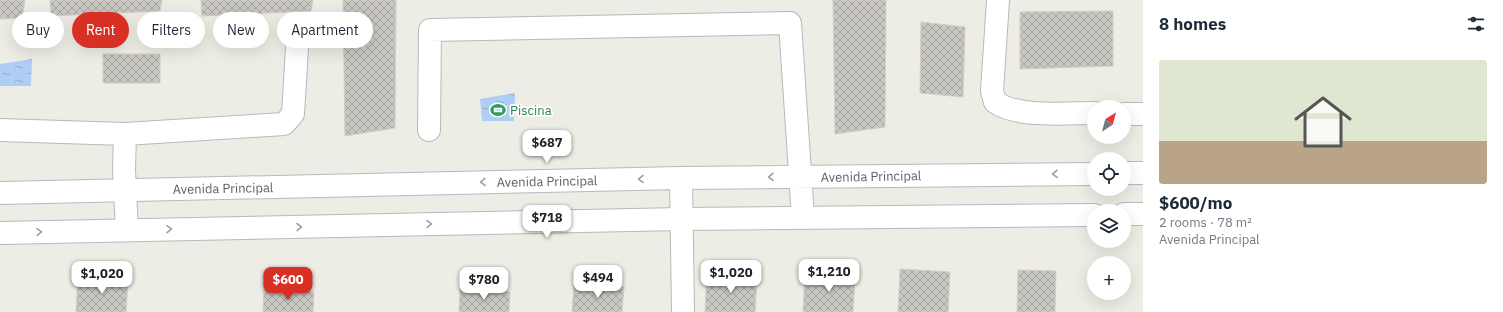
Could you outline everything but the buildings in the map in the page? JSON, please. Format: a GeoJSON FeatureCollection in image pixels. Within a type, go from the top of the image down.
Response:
{"type":"FeatureCollection","features":[{"type":"Feature","properties":{"kind":"street"},"geometry":{"type":"LineString","coordinates":[[998,0],[992,91],[995,102],[1004,108],[1025,112],[1087,113]]}},
{"type":"Feature","properties":{"kind":"street"},"geometry":{"type":"LineString","coordinates":[[429,130],[430,30],[790,23],[804,218]]}},
{"type":"Feature","properties":{"kind":"street"},"geometry":{"type":"LineString","coordinates":[[0,130],[125,134],[284,124],[292,114],[297,48]]}},
{"type":"Feature","properties":{"kind":"street"},"geometry":{"type":"LineString","coordinates":[[1131,114],[1143,114]]}},
{"type":"Feature","properties":{"kind":"street"},"geometry":{"type":"LineString","coordinates":[[125,134],[124,170],[127,230]]}},
{"type":"Feature","properties":{"kind":"street"},"geometry":{"type":"LineString","coordinates":[[1131,173],[1143,173]]}},
{"type":"Feature","properties":{"kind":"street","name":"Avenida Principal"},"geometry":{"type":"LineString","coordinates":[[0,193],[681,178],[1087,174]]}},
{"type":"Feature","properties":{"kind":"street"},"geometry":{"type":"LineString","coordinates":[[681,178],[683,312]]}},
{"type":"Feature","properties":{"kind":"street"},"geometry":{"type":"LineString","coordinates":[[1131,214],[1143,214]]}},
{"type":"Feature","properties":{"kind":"street"},"geometry":{"type":"LineString","coordinates":[[0,233],[681,219],[1087,215]]}},
{"type":"Feature","properties":{"kind":"water"},"geometry":{"type":"Polygon","coordinates":[[[32,59],[31,86],[0,86],[0,64],[32,59]]]}},
{"type":"Feature","properties":{"kind":"water","name":"Piscina"},"geometry":{"type":"Polygon","coordinates":[[[515,93],[514,121],[482,121],[480,99],[515,93]]]}},
{"type":"Feature","properties":{"kind":"place","name":"Piscina"},"geometry":{"type":"Point","coordinates":[498,110]}}]}
